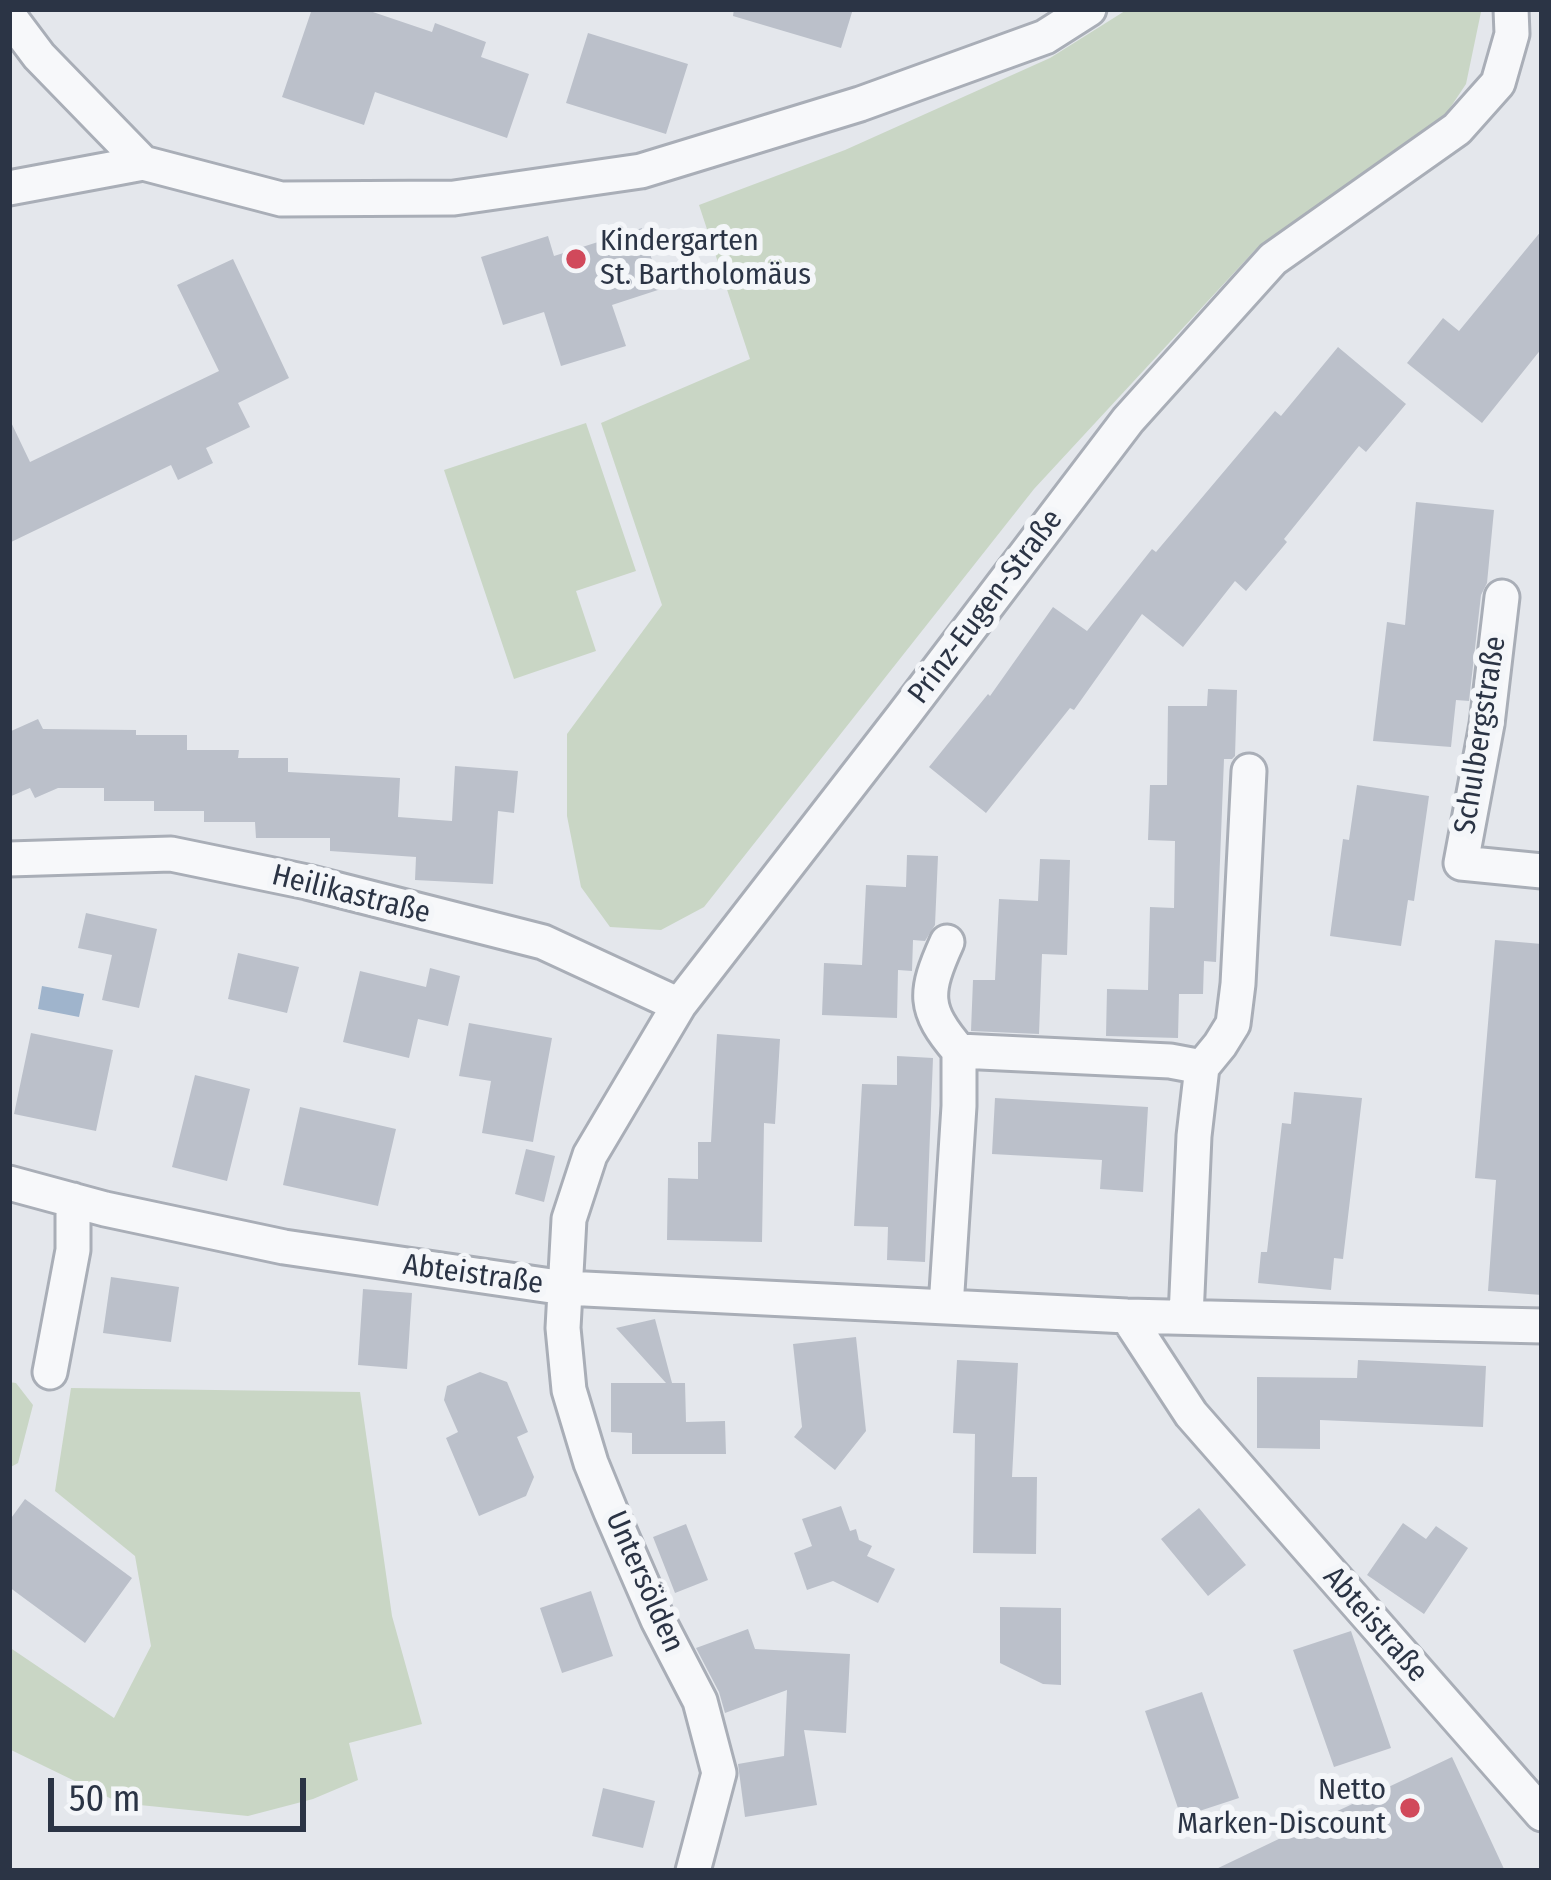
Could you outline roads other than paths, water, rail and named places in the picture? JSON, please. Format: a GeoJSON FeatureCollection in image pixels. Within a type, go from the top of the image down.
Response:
{"type":"FeatureCollection","features":[{"type":"Feature","properties":{"kind":"street"},"geometry":{"type":"LineString","coordinates":[[9,188],[143,163],[281,199],[454,198],[641,171],[860,104],[1045,37],[1090,9]]}},
{"type":"Feature","properties":{"kind":"street","name":"Prinz-Eugen-Straße"},"geometry":{"type":"LineString","coordinates":[[565,1288],[569,1219],[590,1155],[679,1005],[1128,420],[1273,260],[1457,129],[1498,82],[1512,34],[1511,9]]}},
{"type":"Feature","properties":{"kind":"street"},"geometry":{"type":"LineString","coordinates":[[9,16],[39,56],[143,163]]}},
{"type":"Feature","properties":{"kind":"street","name":"Schulbergstraße"},"geometry":{"type":"LineString","coordinates":[[1502,597],[1487,724],[1460,863],[1542,871]]}},
{"type":"Feature","properties":{"kind":"street"},"geometry":{"type":"LineString","coordinates":[[1186,1317],[1202,1067],[1233,1024],[1238,984],[1249,771]]}},
{"type":"Feature","properties":{"kind":"street","name":"Heilikastraße"},"geometry":{"type":"LineString","coordinates":[[9,859],[171,854],[307,882],[543,942],[679,1005]]}},
{"type":"Feature","properties":{"kind":"street"},"geometry":{"type":"LineString","coordinates":[[946,1307],[959,1052],[937,1025],[930,1006],[937,964],[947,942]]}},
{"type":"Feature","properties":{"kind":"street"},"geometry":{"type":"LineString","coordinates":[[959,1052],[1170,1061],[1202,1067]]}},
{"type":"Feature","properties":{"kind":"street","name":"Abteistraße"},"geometry":{"type":"LineString","coordinates":[[9,1183],[284,1247],[565,1288],[1127,1316],[1542,1326]]}},
{"type":"Feature","properties":{"kind":"street"},"geometry":{"type":"LineString","coordinates":[[50,1372],[74,1250],[73,1200]]}},
{"type":"Feature","properties":{"kind":"street","name":"Untersölden"},"geometry":{"type":"LineString","coordinates":[[565,1288],[568,1390],[591,1462],[658,1620],[700,1701],[719,1773],[693,1871]]}},
{"type":"Feature","properties":{"kind":"street","name":"Abteistraße"},"geometry":{"type":"LineString","coordinates":[[1127,1316],[1191,1414],[1542,1814]]}},
{"type":"Feature","properties":{"kind":"water"},"geometry":{"type":"Polygon","coordinates":[[[42,986],[84,994],[79,1017],[38,1009],[42,986]]]}},
{"type":"Feature","properties":{"kind":"place","name":"Kindergarten St. Bartholomäus"},"geometry":{"type":"Point","coordinates":[576,259]}},
{"type":"Feature","properties":{"kind":"place","name":"Netto Marken-Discount"},"geometry":{"type":"Point","coordinates":[1410,1808]}}]}
